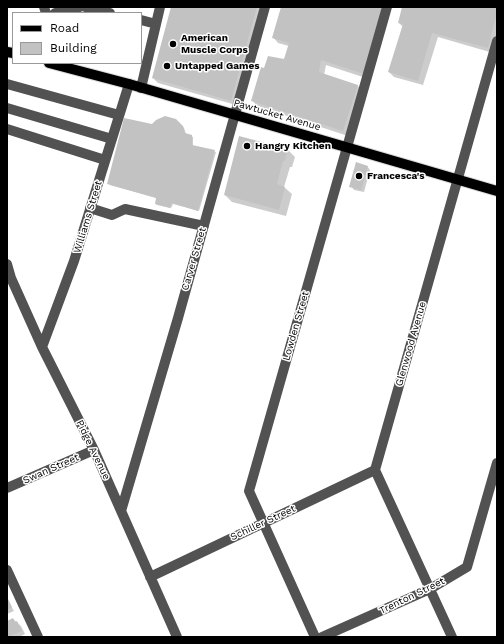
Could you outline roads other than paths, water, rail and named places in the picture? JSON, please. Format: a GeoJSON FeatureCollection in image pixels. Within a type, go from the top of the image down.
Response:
{"type":"FeatureCollection","features":[{"type":"Feature","properties":{"kind":"main road","name":"Pawtucket Avenue"},"geometry":{"type":"LineString","coordinates":[[53,64],[129,84],[497,191]]}},
{"type":"Feature","properties":{"kind":"street"},"geometry":{"type":"LineString","coordinates":[[59,12],[80,7]]}},
{"type":"Feature","properties":{"kind":"street"},"geometry":{"type":"LineString","coordinates":[[85,7],[106,12]]}},
{"type":"Feature","properties":{"kind":"street"},"geometry":{"type":"LineString","coordinates":[[141,88],[144,60],[160,7]]}},
{"type":"Feature","properties":{"kind":"street","name":"Carver Street"},"geometry":{"type":"LineString","coordinates":[[121,511],[204,226],[265,7]]}},
{"type":"Feature","properties":{"kind":"street","name":"Lowden Street"},"geometry":{"type":"LineString","coordinates":[[315,637],[249,491],[386,7]]}},
{"type":"Feature","properties":{"kind":"street"},"geometry":{"type":"LineString","coordinates":[[142,20],[156,24]]}},
{"type":"Feature","properties":{"kind":"street","name":"Glenwood Avenue"},"geometry":{"type":"LineString","coordinates":[[375,470],[497,41]]}},
{"type":"Feature","properties":{"kind":"street"},"geometry":{"type":"LineString","coordinates":[[7,84],[119,115]]}},
{"type":"Feature","properties":{"kind":"street","name":"Williams Street"},"geometry":{"type":"LineString","coordinates":[[42,347],[74,261],[129,84]]}},
{"type":"Feature","properties":{"kind":"street"},"geometry":{"type":"LineString","coordinates":[[7,108],[112,139]]}},
{"type":"Feature","properties":{"kind":"street"},"geometry":{"type":"LineString","coordinates":[[7,129],[105,160]]}},
{"type":"Feature","properties":{"kind":"street"},"geometry":{"type":"LineString","coordinates":[[90,208],[112,215],[126,210],[204,226]]}},
{"type":"Feature","properties":{"kind":"street","name":"Pidge Avenue"},"geometry":{"type":"LineString","coordinates":[[7,264],[11,278],[42,347],[94,450],[177,637]]}},
{"type":"Feature","properties":{"kind":"street","name":"Swan Street"},"geometry":{"type":"LineString","coordinates":[[7,488],[94,450]]}},
{"type":"Feature","properties":{"kind":"street","name":"Trenton Street"},"geometry":{"type":"LineString","coordinates":[[322,637],[430,589],[466,567],[497,463]]}},
{"type":"Feature","properties":{"kind":"street"},"geometry":{"type":"LineString","coordinates":[[375,470],[452,637]]}},
{"type":"Feature","properties":{"kind":"street","name":"Schiller Street"},"geometry":{"type":"LineString","coordinates":[[150,577],[375,470]]}},
{"type":"Feature","properties":{"kind":"street"},"geometry":{"type":"LineString","coordinates":[[7,570],[38,637]]}},
{"type":"Feature","properties":{"kind":"place","name":"American Muscle Corps"},"geometry":{"type":"Point","coordinates":[173,44]}},
{"type":"Feature","properties":{"kind":"place","name":"Untapped Games"},"geometry":{"type":"Point","coordinates":[167,66]}},
{"type":"Feature","properties":{"kind":"place","name":"Hangry Kitchen"},"geometry":{"type":"Point","coordinates":[247,146]}},
{"type":"Feature","properties":{"kind":"place","name":"Francesca's"},"geometry":{"type":"Point","coordinates":[359,176]}}]}
